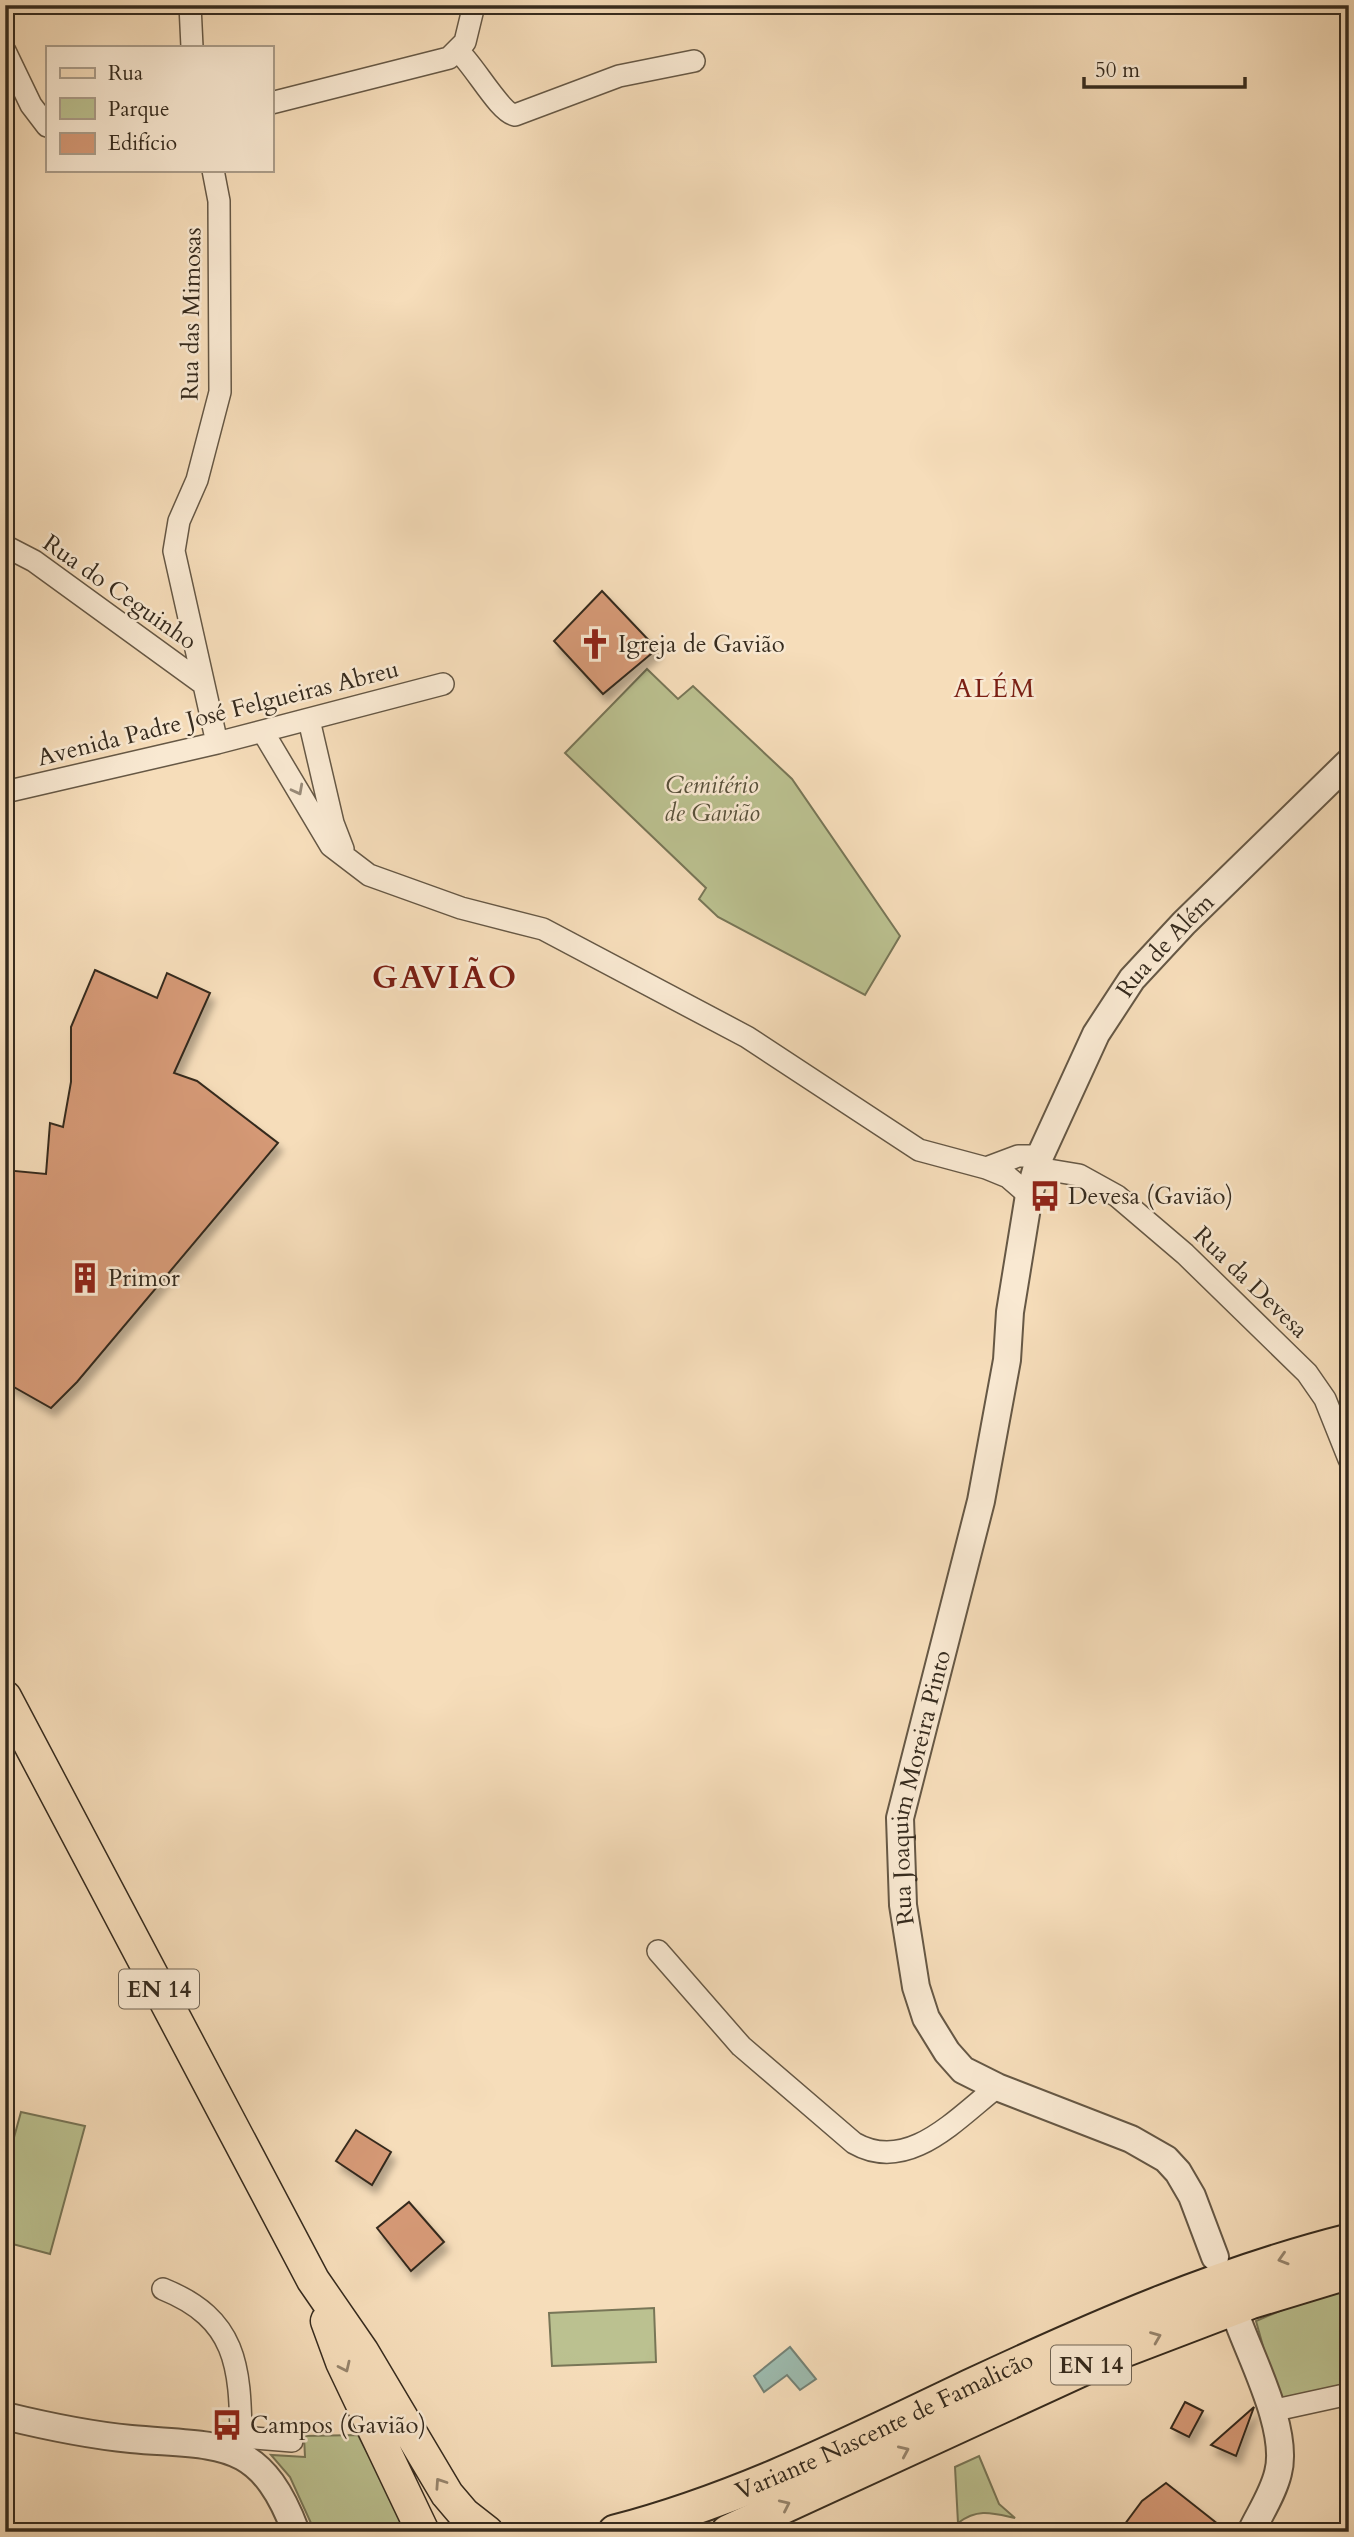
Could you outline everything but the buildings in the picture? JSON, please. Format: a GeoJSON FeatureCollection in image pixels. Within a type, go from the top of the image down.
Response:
{"type":"FeatureCollection","features":[{"type":"Feature","properties":{"kind":"highway","name":"Variante Nascente de Famalicão"},"geometry":{"type":"LineString","coordinates":[[615,2532],[743,2492],[829,2455],[1097,2328],[1192,2290],[1241,2272],[1349,2241]]}},
{"type":"Feature","properties":{"kind":"highway","name":"Variante Nascente de Famalicão"},"geometry":{"type":"LineString","coordinates":[[728,2532],[1119,2352],[1238,2306],[1349,2272]]}},
{"type":"Feature","properties":{"kind":"main road","name":"EN 14"},"geometry":{"type":"LineString","coordinates":[[5,1697],[313,2280],[362,2351],[441,2486],[464,2514],[487,2532]]}},
{"type":"Feature","properties":{"kind":"main road","name":"EN 14"},"geometry":{"type":"LineString","coordinates":[[313,2280],[342,2362],[423,2532]]}},
{"type":"Feature","properties":{"kind":"street"},"geometry":{"type":"LineString","coordinates":[[190,5],[192,46]]}},
{"type":"Feature","properties":{"kind":"street"},"geometry":{"type":"LineString","coordinates":[[273,103],[438,63],[458,51],[465,42],[474,5]]}},
{"type":"Feature","properties":{"kind":"street"},"geometry":{"type":"LineString","coordinates":[[5,51],[31,105],[46,125]]}},
{"type":"Feature","properties":{"kind":"street"},"geometry":{"type":"LineString","coordinates":[[458,51],[477,69],[504,110],[515,115],[619,76],[694,61]]}},
{"type":"Feature","properties":{"kind":"street","name":"Rua das Mimosas"},"geometry":{"type":"LineString","coordinates":[[213,172],[219,201],[220,392],[197,480],[179,521],[174,551],[217,743]]}},
{"type":"Feature","properties":{"kind":"street","name":"Rua do Ceguinho"},"geometry":{"type":"LineString","coordinates":[[5,547],[34,561],[202,683]]}},
{"type":"Feature","properties":{"kind":"street","name":"Avenida Padre José Felgueiras Abreu"},"geometry":{"type":"LineString","coordinates":[[5,792],[263,732],[443,684]]}},
{"type":"Feature","properties":{"kind":"street"},"geometry":{"type":"LineString","coordinates":[[309,720],[333,823],[351,864]]}},
{"type":"Feature","properties":{"kind":"street"},"geometry":{"type":"LineString","coordinates":[[263,732],[331,846],[351,864],[369,875],[461,908],[543,929],[747,1037],[919,1150],[986,1168],[1008,1177],[1029,1195]]}},
{"type":"Feature","properties":{"kind":"street","name":"Rua de Além"},"geometry":{"type":"LineString","coordinates":[[1038,1162],[1096,1034],[1132,979],[1184,923],[1349,762]]}},
{"type":"Feature","properties":{"kind":"street","name":"Rua da Devesa"},"geometry":{"type":"LineString","coordinates":[[986,1168],[1018,1156],[1079,1175],[1117,1196],[1185,1254],[1307,1373],[1325,1399],[1349,1460]]}},
{"type":"Feature","properties":{"kind":"street","name":"Rua Joaquim Moreira Pinto"},"geometry":{"type":"LineString","coordinates":[[1038,1162],[1029,1195],[1010,1312],[1007,1360],[981,1501],[903,1797],[899,1849],[902,1906],[916,1987],[932,2030],[954,2062],[997,2087],[1131,2139],[1166,2159],[1178,2172],[1192,2196],[1215,2257]]}},
{"type":"Feature","properties":{"kind":"street"},"geometry":{"type":"LineString","coordinates":[[658,1951],[741,2046],[854,2143],[874,2154],[915,2147],[997,2087]]}},
{"type":"Feature","properties":{"kind":"street"},"geometry":{"type":"LineString","coordinates":[[163,2289],[192,2301],[228,2340],[240,2377],[240,2446],[279,2492],[296,2532]]}},
{"type":"Feature","properties":{"kind":"street"},"geometry":{"type":"LineString","coordinates":[[1239,2324],[1271,2411],[1281,2452],[1278,2474],[1251,2532]]}},
{"type":"Feature","properties":{"kind":"street"},"geometry":{"type":"LineString","coordinates":[[1271,2411],[1349,2394]]}},
{"type":"Feature","properties":{"kind":"street"},"geometry":{"type":"LineString","coordinates":[[5,2416],[129,2439],[240,2446],[292,2441]]}},
{"type":"Feature","properties":{"kind":"green space","name":"Cemitério de Gavião"},"geometry":{"type":"Polygon","coordinates":[[[647,669],[678,699],[693,686],[792,779],[900,936],[865,995],[718,917],[699,899],[706,888],[565,753],[647,669]]]}},
{"type":"Feature","properties":{"kind":"green space"},"geometry":{"type":"Polygon","coordinates":[[[21,2112],[85,2126],[50,2254],[5,2242],[5,2170],[21,2112]]]}},
{"type":"Feature","properties":{"kind":"green space"},"geometry":{"type":"Polygon","coordinates":[[[1349,2282],[1349,2383],[1278,2400],[1256,2321],[1349,2282]]]}},
{"type":"Feature","properties":{"kind":"green space"},"geometry":{"type":"Polygon","coordinates":[[[654,2308],[656,2362],[552,2366],[549,2313],[654,2308]]]}},
{"type":"Feature","properties":{"kind":"green space"},"geometry":{"type":"Polygon","coordinates":[[[358,2435],[408,2532],[315,2532],[290,2477],[271,2455],[305,2457],[304,2436],[358,2435]]]}},
{"type":"Feature","properties":{"kind":"green space"},"geometry":{"type":"Polygon","coordinates":[[[979,2456],[999,2504],[1015,2518],[992,2513],[979,2514],[958,2523],[955,2467],[979,2456]]]}},
{"type":"Feature","properties":{"kind":"shaded area"},"geometry":{"type":"Polygon","coordinates":[[[790,2347],[816,2379],[800,2390],[787,2375],[764,2392],[754,2376],[790,2347]]]}},
{"type":"Feature","properties":{"kind":"place","name":"Igreja de Gavião"},"geometry":{"type":"Point","coordinates":[595,644]}},
{"type":"Feature","properties":{"kind":"place","name":"Devesa (Gavião)"},"geometry":{"type":"Point","coordinates":[1045,1196]}},
{"type":"Feature","properties":{"kind":"place","name":"Primor"},"geometry":{"type":"Point","coordinates":[85,1278]}},
{"type":"Feature","properties":{"kind":"place","name":"Campos (Gavião)"},"geometry":{"type":"Point","coordinates":[227,2425]}},
{"type":"Feature","properties":{"kind":"district","name":"ALÉM"},"geometry":{"type":"Point","coordinates":[995,688]}},
{"type":"Feature","properties":{"kind":"district","name":"GAVIÃO"},"geometry":{"type":"Point","coordinates":[445,977]}}]}
